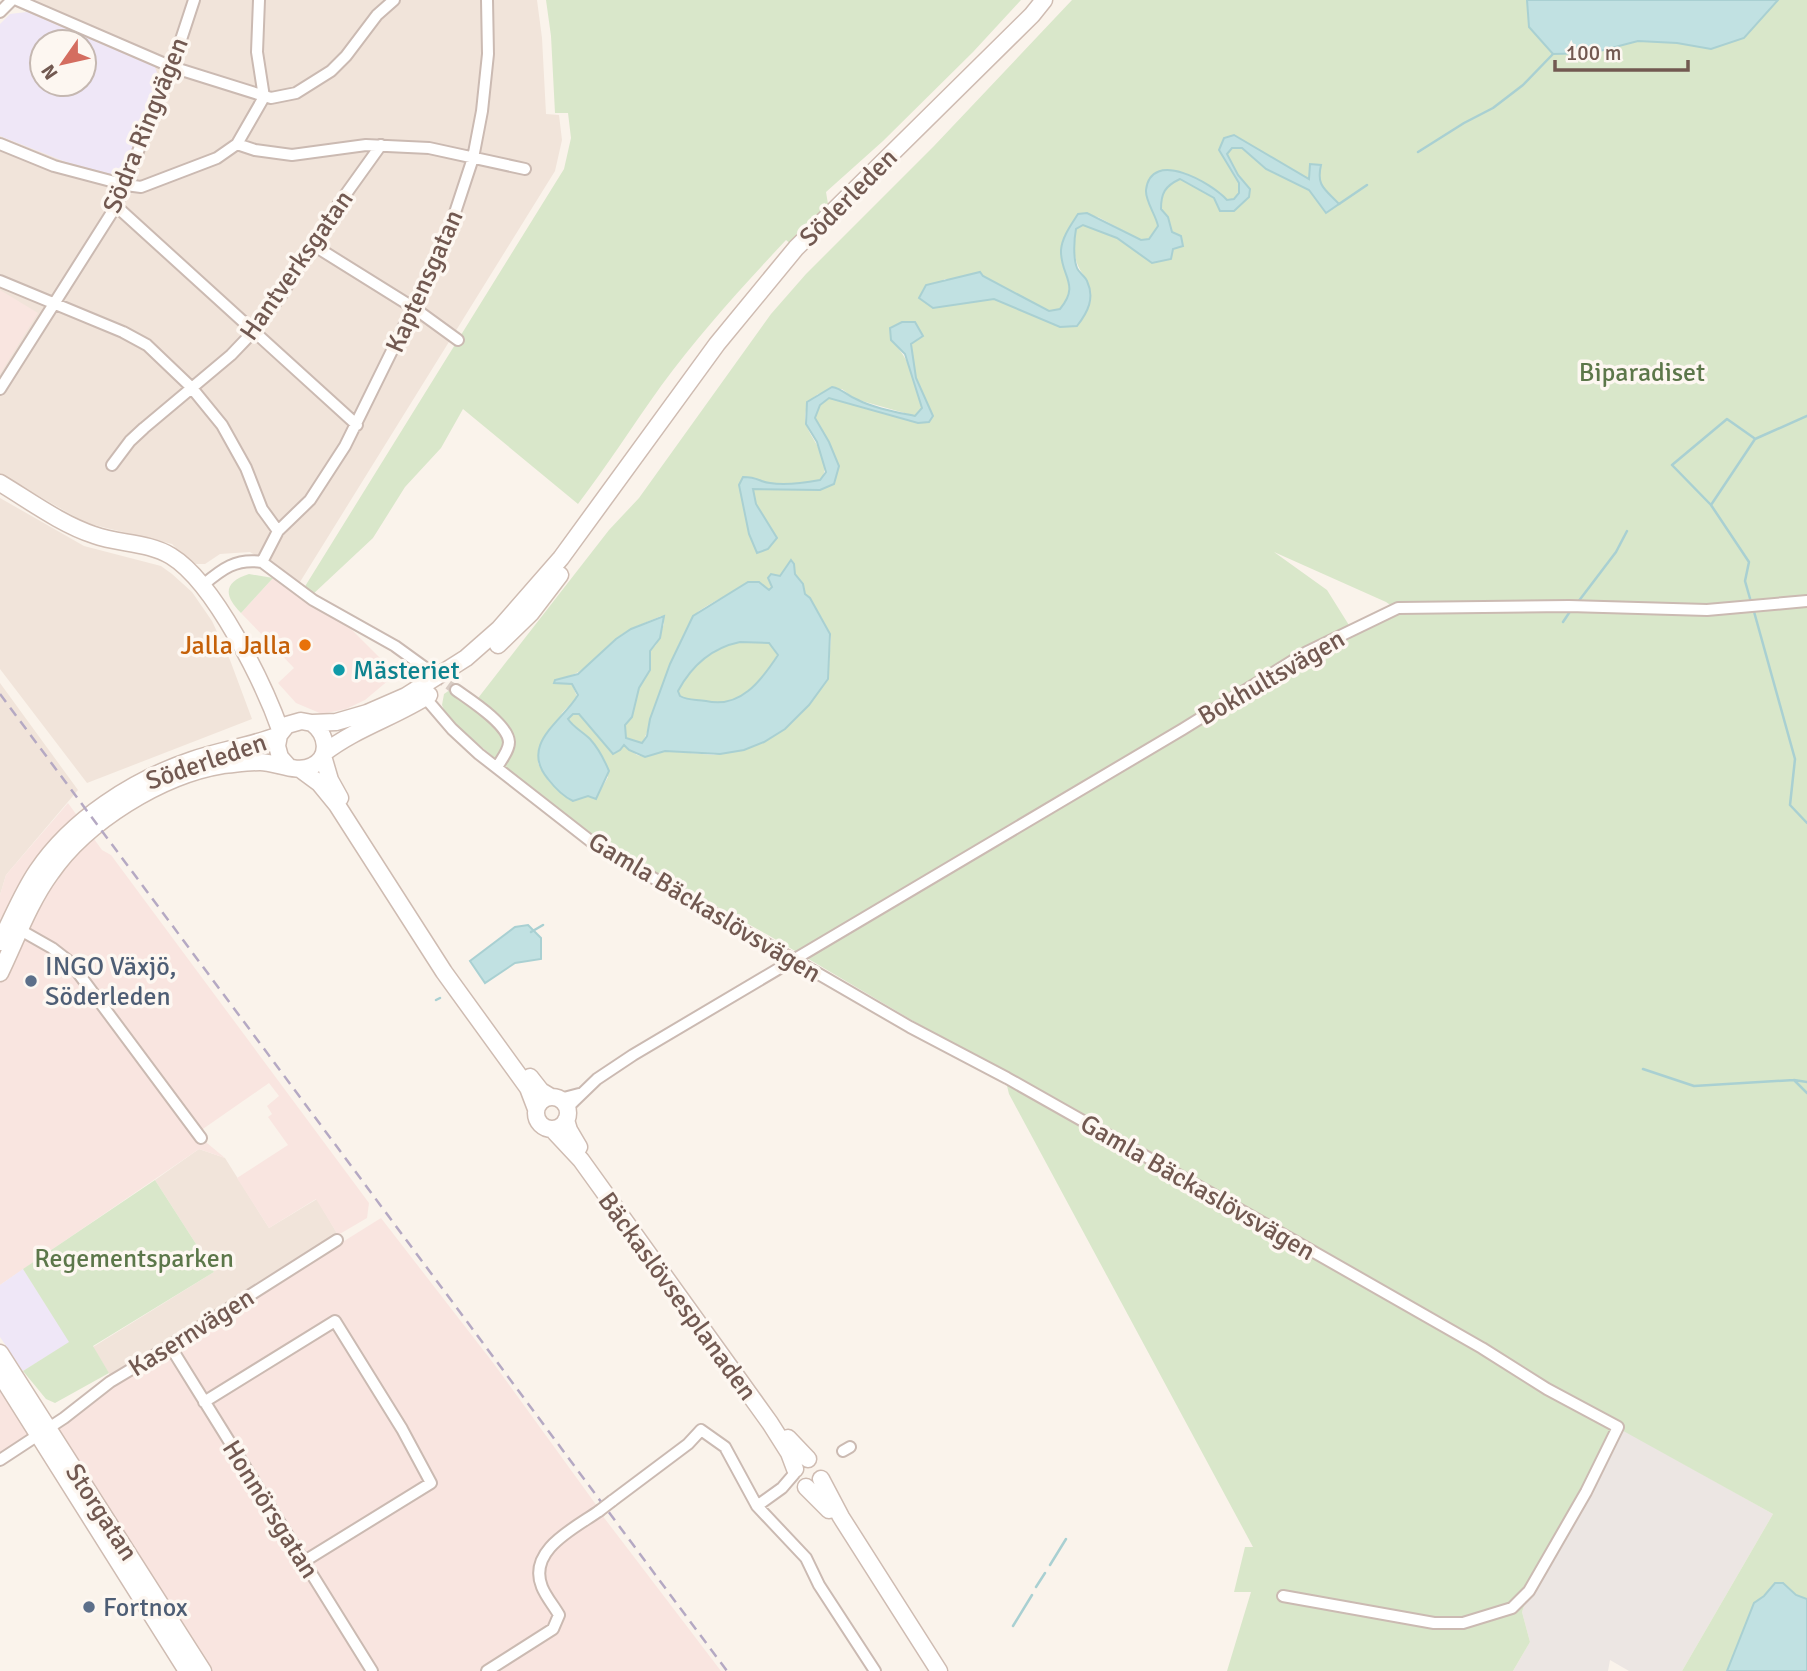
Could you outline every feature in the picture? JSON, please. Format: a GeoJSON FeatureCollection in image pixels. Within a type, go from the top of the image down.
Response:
{"type":"FeatureCollection","features":[{"type":"Feature","properties":{"kind":"street"},"geometry":{"type":"LineString","coordinates":[[0,12],[14,0],[172,66],[264,97],[279,98],[296,93],[331,71],[377,15],[394,0]]}},
{"type":"Feature","properties":{"kind":"street","name":"Södra Ringvägen"},"geometry":{"type":"LineString","coordinates":[[0,389],[116,206],[172,66],[194,0]]}},
{"type":"Feature","properties":{"kind":"street"},"geometry":{"type":"LineString","coordinates":[[0,144],[54,166],[141,187],[217,158],[237,144],[264,97],[257,52],[260,0]]}},
{"type":"Feature","properties":{"kind":"street","name":"Kaptensgatan"},"geometry":{"type":"LineString","coordinates":[[262,562],[278,531],[323,484],[357,425],[445,243],[472,158],[485,83],[488,0]]}},
{"type":"Feature","properties":{"kind":"street","name":"Söderleden"},"geometry":{"type":"LineString","coordinates":[[289,764],[277,746],[280,734],[287,725],[311,725],[352,718],[417,694],[466,658],[525,602],[561,558],[717,344],[796,248],[1032,15],[1044,0]]}},
{"type":"Feature","properties":{"kind":"street"},"geometry":{"type":"LineString","coordinates":[[237,144],[255,150],[292,155],[353,146],[429,148],[525,169]]}},
{"type":"Feature","properties":{"kind":"street","name":"Hantverksgatan"},"geometry":{"type":"LineString","coordinates":[[112,465],[134,437],[231,355],[253,332],[280,297],[338,205],[381,145]]}},
{"type":"Feature","properties":{"kind":"street"},"geometry":{"type":"LineString","coordinates":[[116,206],[357,425]]}},
{"type":"Feature","properties":{"kind":"street"},"geometry":{"type":"LineString","coordinates":[[313,245],[414,307],[458,341]]}},
{"type":"Feature","properties":{"kind":"street"},"geometry":{"type":"LineString","coordinates":[[0,281],[136,338],[157,354],[191,387],[222,425],[246,468],[262,509],[278,531]]}},
{"type":"Feature","properties":{"kind":"street"},"geometry":{"type":"LineString","coordinates":[[0,483],[88,533],[162,551],[180,562],[203,584],[218,605],[258,679],[280,734]]}},
{"type":"Feature","properties":{"kind":"street"},"geometry":{"type":"LineString","coordinates":[[203,584],[231,564],[244,560],[262,562],[313,600],[395,646],[424,667]]}},
{"type":"Feature","properties":{"kind":"street","name":"Bokhultsvägen"},"geometry":{"type":"LineString","coordinates":[[559,1111],[613,1067],[1183,729],[1307,652],[1398,608],[1569,606],[1707,610],[1807,601]]}},
{"type":"Feature","properties":{"kind":"street"},"geometry":{"type":"LineString","coordinates":[[258,679],[279,704],[311,725],[324,739],[323,754]]}},
{"type":"Feature","properties":{"kind":"street"},"geometry":{"type":"LineString","coordinates":[[456,690],[507,732],[507,751],[497,767]]}},
{"type":"Feature","properties":{"kind":"street","name":"Söderleden"},"geometry":{"type":"LineString","coordinates":[[0,942],[15,927],[69,850],[116,811],[183,776],[222,765],[261,762],[311,767],[323,754],[352,734],[406,709],[417,694]]}},
{"type":"Feature","properties":{"kind":"street","name":"Gamla Bäckaslövsvägen"},"geometry":{"type":"LineString","coordinates":[[417,694],[452,729],[593,844],[910,1027],[1205,1189],[1482,1348],[1547,1389],[1618,1427],[1586,1492],[1529,1591],[1512,1608],[1463,1623],[1434,1623],[1283,1596]]}},
{"type":"Feature","properties":{"kind":"street","name":"Söderleden"},"geometry":{"type":"LineString","coordinates":[[0,973],[35,873],[68,834],[114,798],[152,777],[180,765],[256,744],[280,734]]}},
{"type":"Feature","properties":{"kind":"street","name":"Bäckaslövsesplanaden"},"geometry":{"type":"LineString","coordinates":[[323,754],[330,780],[345,806],[431,941],[517,1060],[559,1111],[581,1160],[770,1423],[801,1475],[828,1509],[931,1671]]}},
{"type":"Feature","properties":{"kind":"street","name":"Bäckaslövsesplanaden"},"geometry":{"type":"LineString","coordinates":[[289,764],[319,783],[337,805],[444,972],[528,1088],[540,1124],[559,1111]]}},
{"type":"Feature","properties":{"kind":"street"},"geometry":{"type":"LineString","coordinates":[[15,927],[52,948],[70,962],[201,1138]]}},
{"type":"Feature","properties":{"kind":"street"},"geometry":{"type":"LineString","coordinates":[[536,1109],[543,1100],[559,1111]]}},
{"type":"Feature","properties":{"kind":"street","name":"Kasernvägen"},"geometry":{"type":"LineString","coordinates":[[0,1460],[44,1432],[110,1382],[337,1240]]}},
{"type":"Feature","properties":{"kind":"street"},"geometry":{"type":"LineString","coordinates":[[204,1402],[335,1321],[366,1370],[431,1483],[303,1562]]}},
{"type":"Feature","properties":{"kind":"street","name":"Honnörsgatan"},"geometry":{"type":"LineString","coordinates":[[170,1346],[372,1671]]}},
{"type":"Feature","properties":{"kind":"street","name":"Storgatan"},"geometry":{"type":"LineString","coordinates":[[0,1353],[44,1432],[187,1671]]}},
{"type":"Feature","properties":{"kind":"street","name":"Storgatan"},"geometry":{"type":"LineString","coordinates":[[0,1374],[44,1432],[203,1671]]}},
{"type":"Feature","properties":{"kind":"street"},"geometry":{"type":"LineString","coordinates":[[492,1670],[553,1629],[559,1615],[541,1587],[539,1575],[541,1560],[554,1544],[688,1444],[701,1430],[725,1447],[757,1506],[806,1558],[818,1586],[875,1671]]}},
{"type":"Feature","properties":{"kind":"street","name":"Bäckaslövsesplanaden"},"geometry":{"type":"LineString","coordinates":[[801,1475],[817,1461],[821,1467],[821,1479],[841,1517],[939,1671]]}},
{"type":"Feature","properties":{"kind":"street"},"geometry":{"type":"LineString","coordinates":[[757,1506],[801,1475],[814,1486],[821,1479]]}},
{"type":"Feature","properties":{"kind":"shaded area"},"geometry":{"type":"Polygon","coordinates":[[[9,0],[537,0],[546,114],[559,115],[562,140],[555,171],[295,590],[250,552],[220,554],[205,564],[191,564],[172,544],[86,523],[0,474],[0,136],[66,162],[155,67],[98,43],[98,28],[64,28],[27,12],[9,0]]]}},
{"type":"Feature","properties":{"kind":"shaded area"},"geometry":{"type":"Polygon","coordinates":[[[27,12],[64,28],[28,28],[28,98],[98,98],[98,43],[155,67],[160,81],[124,171],[111,174],[66,162],[0,136],[0,24],[10,14],[27,12]]]}},
{"type":"Feature","properties":{"kind":"shaded area"},"geometry":{"type":"Polygon","coordinates":[[[0,290],[38,313],[0,374],[0,290]]]}},
{"type":"Feature","properties":{"kind":"shaded area"},"geometry":{"type":"Polygon","coordinates":[[[0,498],[84,546],[161,566],[172,574],[192,592],[212,621],[252,719],[87,783],[0,669],[0,498]]]}},
{"type":"Feature","properties":{"kind":"shaded area"},"geometry":{"type":"Polygon","coordinates":[[[273,578],[349,627],[396,674],[365,700],[346,709],[322,714],[296,703],[278,683],[294,668],[241,613],[273,578]]]}},
{"type":"Feature","properties":{"kind":"shaded area"},"geometry":{"type":"Polygon","coordinates":[[[0,683],[78,790],[6,875],[0,895],[0,683]]]}},
{"type":"Feature","properties":{"kind":"shaded area"},"geometry":{"type":"Polygon","coordinates":[[[68,803],[102,850],[111,855],[369,1203],[367,1218],[338,1235],[316,1199],[269,1228],[237,1178],[288,1145],[268,1117],[272,1114],[267,1106],[279,1096],[269,1083],[200,1131],[201,1138],[225,1158],[199,1149],[0,1285],[0,895],[6,875],[68,803]]]}},
{"type":"Feature","properties":{"kind":"shaded area"},"geometry":{"type":"Polygon","coordinates":[[[199,1149],[225,1158],[269,1228],[317,1199],[338,1235],[113,1380],[93,1347],[214,1272],[155,1180],[199,1149]]]}},
{"type":"Feature","properties":{"kind":"shaded area"},"geometry":{"type":"Polygon","coordinates":[[[381,1218],[494,1364],[597,1506],[569,1533],[602,1515],[721,1671],[203,1671],[49,1429],[300,1264],[381,1218]]]}},
{"type":"Feature","properties":{"kind":"shaded area"},"geometry":{"type":"Polygon","coordinates":[[[23,1269],[70,1342],[23,1371],[0,1337],[0,1285],[23,1269]]]}},
{"type":"Feature","properties":{"kind":"shaded area"},"geometry":{"type":"Polygon","coordinates":[[[0,1374],[39,1435],[0,1460],[0,1374]]]}},
{"type":"Feature","properties":{"kind":"shaded area"},"geometry":{"type":"Polygon","coordinates":[[[1618,1427],[1773,1514],[1682,1671],[1629,1671],[1610,1660],[1608,1671],[1513,1671],[1530,1642],[1522,1612],[1529,1591],[1618,1427]]]}},
{"type":"Feature","properties":{"kind":"green space"},"geometry":{"type":"Polygon","coordinates":[[[546,0],[1021,0],[883,141],[826,192],[830,216],[796,248],[786,240],[721,311],[661,386],[578,504],[463,409],[441,448],[405,487],[373,538],[311,596],[304,588],[564,169],[571,138],[568,113],[555,113],[551,36],[546,0]]]}},
{"type":"Feature","properties":{"kind":"green space","name":"Biparadiset"},"geometry":{"type":"Polygon","coordinates":[[[1072,0],[1527,0],[1529,27],[1553,54],[1592,53],[1638,41],[1677,43],[1712,49],[1744,38],[1778,0],[1807,0],[1807,1599],[1796,1595],[1783,1583],[1775,1583],[1754,1603],[1727,1671],[1682,1671],[1773,1514],[1618,1428],[1529,1591],[1522,1612],[1530,1642],[1513,1671],[1227,1671],[1251,1592],[1234,1592],[1245,1547],[1253,1547],[1009,1094],[1003,1069],[942,1038],[768,935],[649,869],[598,834],[593,843],[461,729],[445,712],[442,705],[444,694],[457,685],[475,702],[609,530],[639,498],[771,314],[806,274],[934,146],[1072,0]],[[1234,135],[1224,138],[1219,150],[1239,183],[1239,193],[1234,199],[1227,200],[1220,192],[1180,179],[1215,198],[1220,211],[1236,209],[1250,189],[1238,175],[1227,153],[1231,148],[1242,148],[1266,169],[1309,190],[1326,212],[1339,203],[1320,183],[1320,165],[1310,180],[1234,135]],[[1158,172],[1148,186],[1148,198],[1158,226],[1149,239],[1141,240],[1098,217],[1078,214],[1061,252],[1069,288],[1060,309],[1049,311],[980,272],[956,279],[944,279],[933,308],[994,299],[1060,327],[1086,278],[1075,255],[1076,229],[1083,225],[1117,238],[1152,263],[1172,232],[1168,217],[1161,209],[1161,203],[1167,187],[1180,179],[1158,172]],[[922,336],[891,340],[908,363],[922,408],[915,416],[855,399],[842,389],[818,394],[808,402],[806,424],[825,465],[821,480],[739,485],[777,538],[756,504],[753,489],[820,490],[834,484],[829,442],[815,418],[820,405],[829,398],[918,423],[929,422],[933,416],[916,378],[910,344],[922,336]],[[1274,552],[1327,590],[1352,630],[1396,609],[1386,602],[1274,552]],[[787,565],[780,576],[768,578],[772,585],[768,590],[756,581],[712,603],[694,616],[671,662],[642,743],[626,738],[625,725],[632,717],[639,688],[650,670],[650,651],[656,645],[664,624],[661,616],[622,634],[575,674],[555,680],[554,683],[572,684],[577,697],[562,713],[538,763],[549,781],[561,790],[596,798],[608,777],[568,720],[573,714],[579,714],[610,751],[616,752],[623,745],[645,757],[665,751],[714,755],[744,750],[785,729],[801,714],[828,679],[831,637],[805,594],[803,584],[795,574],[794,565],[787,565]]]}},
{"type":"Feature","properties":{"kind":"green space"},"geometry":{"type":"Polygon","coordinates":[[[249,574],[273,578],[241,613],[231,600],[229,590],[235,581],[249,574]]]}},
{"type":"Feature","properties":{"kind":"green space"},"geometry":{"type":"Polygon","coordinates":[[[740,642],[769,643],[778,654],[765,674],[749,691],[740,697],[718,703],[679,696],[678,691],[683,682],[703,659],[711,653],[740,642]]]}},
{"type":"Feature","properties":{"kind":"green space","name":"Regementsparken"},"geometry":{"type":"Polygon","coordinates":[[[155,1180],[214,1272],[93,1346],[109,1373],[55,1403],[46,1399],[23,1371],[69,1342],[23,1269],[155,1180]]]}},
{"type":"Feature","properties":{"kind":"water"},"geometry":{"type":"Polygon","coordinates":[[[1527,0],[1778,0],[1744,38],[1711,49],[1677,43],[1638,41],[1592,53],[1553,54],[1529,27],[1527,0]]]}},
{"type":"Feature","properties":{"kind":"water"},"geometry":{"type":"Polygon","coordinates":[[[1234,135],[1309,179],[1310,164],[1321,165],[1321,183],[1339,204],[1326,213],[1309,190],[1266,169],[1242,148],[1232,148],[1227,154],[1238,175],[1250,189],[1249,197],[1234,211],[1220,211],[1214,198],[1180,179],[1167,187],[1161,209],[1168,217],[1172,232],[1181,236],[1183,246],[1173,249],[1171,259],[1152,263],[1117,238],[1083,225],[1076,229],[1076,264],[1087,281],[1090,293],[1087,310],[1077,326],[1060,327],[994,299],[933,308],[919,298],[926,285],[980,272],[1049,311],[1060,309],[1069,293],[1061,250],[1067,231],[1078,214],[1087,213],[1141,240],[1149,239],[1158,226],[1146,190],[1150,178],[1159,171],[1183,173],[1209,185],[1227,200],[1234,199],[1239,193],[1239,183],[1219,150],[1224,138],[1234,135]]]}},
{"type":"Feature","properties":{"kind":"water"},"geometry":{"type":"Polygon","coordinates":[[[902,322],[915,322],[923,336],[911,344],[916,378],[933,416],[929,422],[918,423],[829,398],[820,405],[815,418],[839,466],[834,484],[820,490],[753,489],[756,504],[777,538],[768,549],[757,553],[749,534],[739,485],[743,477],[789,484],[820,480],[826,472],[817,442],[806,424],[807,402],[832,387],[863,402],[892,411],[915,416],[922,408],[905,354],[891,340],[890,328],[902,322]]]}},
{"type":"Feature","properties":{"kind":"water"},"geometry":{"type":"Polygon","coordinates":[[[791,560],[805,594],[810,598],[830,634],[828,679],[809,705],[785,729],[744,750],[720,754],[665,751],[645,757],[624,745],[613,754],[579,714],[573,714],[568,719],[593,743],[609,771],[596,799],[588,796],[573,801],[556,789],[540,766],[538,755],[546,734],[578,695],[572,684],[554,683],[555,680],[578,674],[616,639],[631,629],[664,616],[660,638],[650,651],[650,670],[639,688],[632,717],[625,725],[626,738],[642,743],[647,736],[650,719],[670,664],[693,616],[748,582],[759,582],[769,590],[772,587],[768,578],[771,574],[780,576],[791,560]],[[740,642],[711,653],[690,673],[678,691],[680,696],[718,702],[739,697],[757,683],[778,655],[769,643],[740,642]]]}},
{"type":"Feature","properties":{"kind":"water"},"geometry":{"type":"Polygon","coordinates":[[[528,925],[541,938],[541,959],[515,963],[485,983],[470,961],[515,927],[528,925]]]}},
{"type":"Feature","properties":{"kind":"water"},"geometry":{"type":"Polygon","coordinates":[[[1775,1583],[1783,1583],[1796,1595],[1807,1599],[1807,1671],[1727,1671],[1754,1603],[1775,1583]]]}},
{"type":"Feature","properties":{"kind":"waterway"},"geometry":{"type":"LineString","coordinates":[[1418,152],[1493,108],[1523,85],[1553,54]]}},
{"type":"Feature","properties":{"kind":"waterway"},"geometry":{"type":"LineString","coordinates":[[1339,204],[1367,185]]}},
{"type":"Feature","properties":{"kind":"waterway"},"geometry":{"type":"LineString","coordinates":[[1751,602],[1745,581],[1749,562],[1711,505],[1755,439],[1807,416]]}},
{"type":"Feature","properties":{"kind":"waterway"},"geometry":{"type":"LineString","coordinates":[[1711,505],[1672,465],[1727,419],[1754,438]]}},
{"type":"Feature","properties":{"kind":"waterway"},"geometry":{"type":"LineString","coordinates":[[1578,602],[1616,552],[1627,531]]}},
{"type":"Feature","properties":{"kind":"waterway"},"geometry":{"type":"LineString","coordinates":[[1753,608],[1795,759],[1790,805],[1807,823]]}},
{"type":"Feature","properties":{"kind":"waterway"},"geometry":{"type":"LineString","coordinates":[[1563,622],[1571,610]]}},
{"type":"Feature","properties":{"kind":"waterway"},"geometry":{"type":"LineString","coordinates":[[531,932],[543,925]]}},
{"type":"Feature","properties":{"kind":"waterway"},"geometry":{"type":"LineString","coordinates":[[436,1000],[440,998]]}},
{"type":"Feature","properties":{"kind":"waterway"},"geometry":{"type":"LineString","coordinates":[[1643,1069],[1694,1086],[1794,1080]]}},
{"type":"Feature","properties":{"kind":"waterway"},"geometry":{"type":"LineString","coordinates":[[1807,1082],[1794,1080],[1807,1093]]}},
{"type":"Feature","properties":{"kind":"waterway"},"geometry":{"type":"LineString","coordinates":[[1050,1565],[1066,1539]]}},
{"type":"Feature","properties":{"kind":"waterway"},"geometry":{"type":"LineString","coordinates":[[1036,1587],[1045,1573]]}},
{"type":"Feature","properties":{"kind":"waterway"},"geometry":{"type":"LineString","coordinates":[[1013,1626],[1032,1595]]}},
{"type":"Feature","properties":{"kind":"tunnel"},"geometry":{"type":"LineString","coordinates":[[424,667],[456,690]]}},
{"type":"Feature","properties":{"kind":"railway"},"geometry":{"type":"LineString","coordinates":[[0,694],[727,1671]]}},
{"type":"Feature","properties":{"kind":"place","name":"Jalla Jalla"},"geometry":{"type":"Point","coordinates":[305,645]}},
{"type":"Feature","properties":{"kind":"place","name":"Mästeriet"},"geometry":{"type":"Point","coordinates":[339,670]}},
{"type":"Feature","properties":{"kind":"place","name":"INGO Växjö, Söderleden"},"geometry":{"type":"Point","coordinates":[31,981]}},
{"type":"Feature","properties":{"kind":"place","name":"Fortnox"},"geometry":{"type":"Point","coordinates":[89,1607]}}]}
